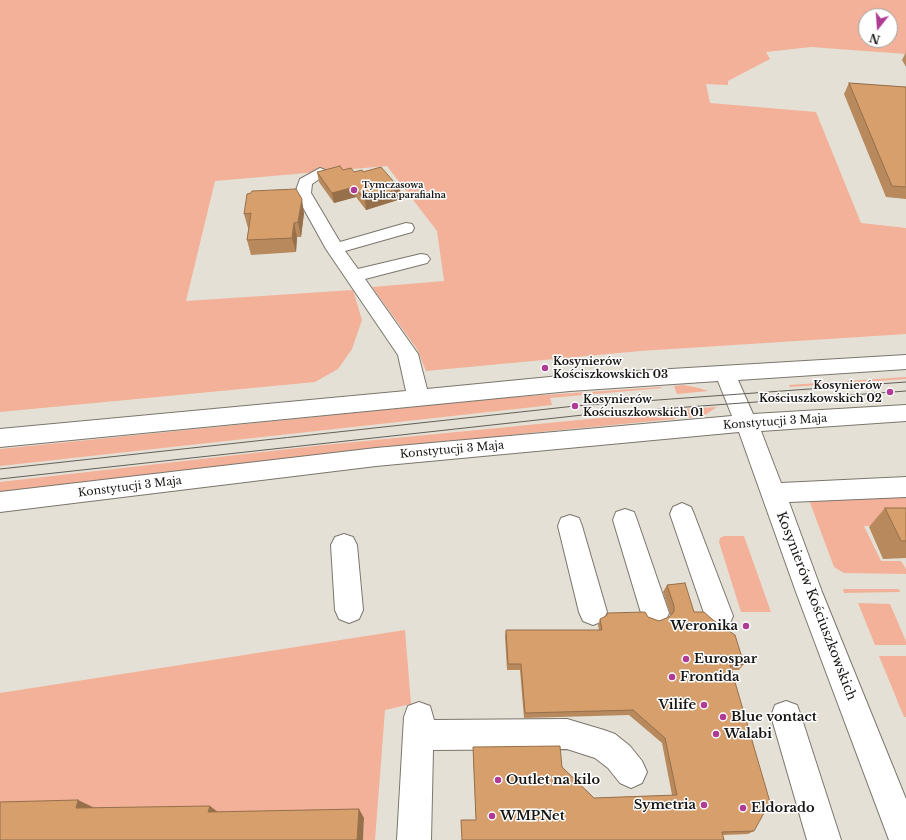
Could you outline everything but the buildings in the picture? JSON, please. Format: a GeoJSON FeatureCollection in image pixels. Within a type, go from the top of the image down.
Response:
{"type":"FeatureCollection","features":[{"type":"Feature","properties":{"kind":"street"},"geometry":{"type":"LineString","coordinates":[[320,172],[306,182],[303,193],[354,276],[408,354],[418,397]]}},
{"type":"Feature","properties":{"kind":"street"},"geometry":{"type":"LineString","coordinates":[[336,248],[406,228]]}},
{"type":"Feature","properties":{"kind":"street"},"geometry":{"type":"LineString","coordinates":[[354,276],[421,259]]}},
{"type":"Feature","properties":{"kind":"street"},"geometry":{"type":"LineString","coordinates":[[0,438],[570,383],[906,362]]}},
{"type":"Feature","properties":{"kind":"street","name":"Kosynierów Kościuszkowskich"},"geometry":{"type":"LineString","coordinates":[[725,373],[747,423],[774,493],[808,592],[906,840]]}},
{"type":"Feature","properties":{"kind":"street","name":"Konstytucji 3 Maja"},"geometry":{"type":"LineString","coordinates":[[0,502],[376,457],[747,423],[906,413]]}},
{"type":"Feature","properties":{"kind":"street"},"geometry":{"type":"LineString","coordinates":[[774,493],[906,487]]}},
{"type":"Feature","properties":{"kind":"street"},"geometry":{"type":"LineString","coordinates":[[682,514],[720,616]]}},
{"type":"Feature","properties":{"kind":"street"},"geometry":{"type":"LineString","coordinates":[[625,520],[655,614]]}},
{"type":"Feature","properties":{"kind":"street"},"geometry":{"type":"LineString","coordinates":[[570,526],[593,612]]}},
{"type":"Feature","properties":{"kind":"street"},"geometry":{"type":"LineString","coordinates":[[344,545],[350,610]]}},
{"type":"Feature","properties":{"kind":"street"},"geometry":{"type":"LineString","coordinates":[[786,716],[824,840]]}},
{"type":"Feature","properties":{"kind":"street"},"geometry":{"type":"LineString","coordinates":[[414,840],[419,726],[567,734],[604,745],[619,757],[630,772]]}},
{"type":"Feature","properties":{"kind":"shaded area"},"geometry":{"type":"Polygon","coordinates":[[[0,0],[906,0],[906,54],[811,47],[766,52],[770,59],[728,81],[728,85],[706,84],[710,103],[816,112],[861,223],[906,228],[906,334],[640,351],[426,371],[417,349],[372,287],[444,281],[437,231],[387,166],[215,181],[186,301],[353,290],[362,320],[352,349],[338,369],[315,382],[0,412],[0,0]]]}},
{"type":"Feature","properties":{"kind":"shaded area"},"geometry":{"type":"Polygon","coordinates":[[[906,377],[906,379],[790,387],[789,385],[906,377]]]}},
{"type":"Feature","properties":{"kind":"shaded area"},"geometry":{"type":"Polygon","coordinates":[[[684,385],[708,391],[677,394],[674,386],[684,385]]]}},
{"type":"Feature","properties":{"kind":"shaded area"},"geometry":{"type":"Polygon","coordinates":[[[662,388],[550,398],[552,405],[0,466],[0,449],[500,398],[662,388]]]}},
{"type":"Feature","properties":{"kind":"shaded area"},"geometry":{"type":"Polygon","coordinates":[[[717,407],[705,415],[688,418],[685,409],[717,407]]]}},
{"type":"Feature","properties":{"kind":"shaded area"},"geometry":{"type":"Polygon","coordinates":[[[671,411],[675,419],[529,433],[0,495],[0,482],[324,445],[671,411]]]}},
{"type":"Feature","properties":{"kind":"shaded area"},"geometry":{"type":"Polygon","coordinates":[[[906,492],[906,525],[864,526],[881,561],[901,561],[906,569],[906,574],[844,573],[834,567],[809,500],[906,492]]]}},
{"type":"Feature","properties":{"kind":"shaded area"},"geometry":{"type":"Polygon","coordinates":[[[724,536],[744,536],[771,612],[741,612],[719,542],[720,538],[724,536]]]}},
{"type":"Feature","properties":{"kind":"shaded area"},"geometry":{"type":"Polygon","coordinates":[[[843,589],[899,589],[900,592],[844,593],[843,589]]]}},
{"type":"Feature","properties":{"kind":"shaded area"},"geometry":{"type":"Polygon","coordinates":[[[858,603],[890,604],[906,641],[906,645],[875,645],[858,603]]]}},
{"type":"Feature","properties":{"kind":"shaded area"},"geometry":{"type":"Polygon","coordinates":[[[405,630],[411,704],[385,710],[375,840],[363,840],[364,818],[0,811],[0,693],[405,630]]]}},
{"type":"Feature","properties":{"kind":"shaded area"},"geometry":{"type":"Polygon","coordinates":[[[879,656],[906,656],[906,717],[904,717],[879,656]]]}},
{"type":"Feature","properties":{"kind":"tram line"},"geometry":{"type":"LineString","coordinates":[[0,469],[575,406],[906,382]]}},
{"type":"Feature","properties":{"kind":"tram line"},"geometry":{"type":"LineString","coordinates":[[0,479],[592,414],[906,391]]}},
{"type":"Feature","properties":{"kind":"place","name":"Tymczasowa kaplica parafialna"},"geometry":{"type":"Point","coordinates":[354,190]}},
{"type":"Feature","properties":{"kind":"place","name":"Kosynierów Kościszkowskich 03"},"geometry":{"type":"Point","coordinates":[545,368]}},
{"type":"Feature","properties":{"kind":"place","name":"Kosynierów Kościuszkowskich 02"},"geometry":{"type":"Point","coordinates":[890,392]}},
{"type":"Feature","properties":{"kind":"place","name":"Kosynierów Kościuszkowskich 01"},"geometry":{"type":"Point","coordinates":[575,406]}},
{"type":"Feature","properties":{"kind":"place","name":"Weronika"},"geometry":{"type":"Point","coordinates":[746,626]}},
{"type":"Feature","properties":{"kind":"place","name":"Eurospar"},"geometry":{"type":"Point","coordinates":[686,659]}},
{"type":"Feature","properties":{"kind":"place","name":"Frontida"},"geometry":{"type":"Point","coordinates":[672,677]}},
{"type":"Feature","properties":{"kind":"place","name":"Vilife"},"geometry":{"type":"Point","coordinates":[704,705]}},
{"type":"Feature","properties":{"kind":"place","name":"Blue vontact"},"geometry":{"type":"Point","coordinates":[723,717]}},
{"type":"Feature","properties":{"kind":"place","name":"Walabi"},"geometry":{"type":"Point","coordinates":[716,734]}},
{"type":"Feature","properties":{"kind":"place","name":"Outlet na kilo"},"geometry":{"type":"Point","coordinates":[498,780]}},
{"type":"Feature","properties":{"kind":"place","name":"Symetria"},"geometry":{"type":"Point","coordinates":[704,805]}},
{"type":"Feature","properties":{"kind":"place","name":"Eldorado"},"geometry":{"type":"Point","coordinates":[743,808]}},
{"type":"Feature","properties":{"kind":"place","name":"WMPNet"},"geometry":{"type":"Point","coordinates":[492,816]}}]}
